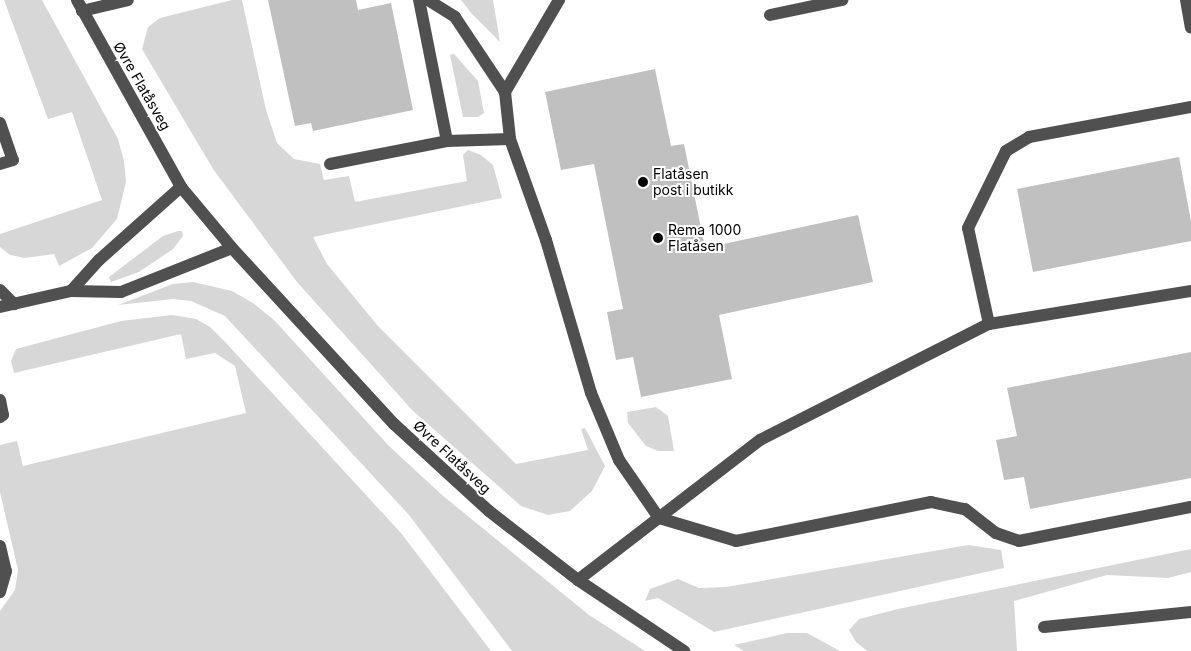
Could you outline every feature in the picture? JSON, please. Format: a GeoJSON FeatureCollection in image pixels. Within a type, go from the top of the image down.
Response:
{"type":"FeatureCollection","features":[{"type":"Feature","properties":{"kind":"street"},"geometry":{"type":"LineString","coordinates":[[79,6],[128,0]]}},
{"type":"Feature","properties":{"kind":"street"},"geometry":{"type":"LineString","coordinates":[[419,0],[447,141]]}},
{"type":"Feature","properties":{"kind":"street"},"geometry":{"type":"LineString","coordinates":[[428,0],[455,17],[505,92],[510,139],[546,240],[591,393],[619,460],[659,518],[736,541],[931,502],[965,508],[996,532],[1019,542],[1191,507]]}},
{"type":"Feature","properties":{"kind":"street"},"geometry":{"type":"LineString","coordinates":[[505,92],[559,0]]}},
{"type":"Feature","properties":{"kind":"street"},"geometry":{"type":"LineString","coordinates":[[770,15],[842,0]]}},
{"type":"Feature","properties":{"kind":"street"},"geometry":{"type":"LineString","coordinates":[[1186,0],[1191,28]]}},
{"type":"Feature","properties":{"kind":"street","name":"Øvre Flatåsveg"},"geometry":{"type":"LineString","coordinates":[[79,6],[182,187],[232,248],[394,424],[489,511],[578,580],[684,651]]}},
{"type":"Feature","properties":{"kind":"street"},"geometry":{"type":"LineString","coordinates":[[989,324],[968,228],[1006,150],[1029,137],[1191,107]]}},
{"type":"Feature","properties":{"kind":"street"},"geometry":{"type":"LineString","coordinates":[[0,124],[13,160],[0,164]]}},
{"type":"Feature","properties":{"kind":"street"},"geometry":{"type":"LineString","coordinates":[[330,164],[447,141],[510,139]]}},
{"type":"Feature","properties":{"kind":"street"},"geometry":{"type":"LineString","coordinates":[[71,291],[99,260],[182,187]]}},
{"type":"Feature","properties":{"kind":"street"},"geometry":{"type":"LineString","coordinates":[[0,308],[71,291],[121,292],[232,248]]}},
{"type":"Feature","properties":{"kind":"street"},"geometry":{"type":"LineString","coordinates":[[0,290],[14,304]]}},
{"type":"Feature","properties":{"kind":"street"},"geometry":{"type":"LineString","coordinates":[[578,580],[760,440],[989,324],[1191,291]]}},
{"type":"Feature","properties":{"kind":"street"},"geometry":{"type":"LineString","coordinates":[[0,400],[3,415],[0,417]]}},
{"type":"Feature","properties":{"kind":"street"},"geometry":{"type":"LineString","coordinates":[[0,546],[6,571],[0,592]]}},
{"type":"Feature","properties":{"kind":"street"},"geometry":{"type":"LineString","coordinates":[[1044,627],[1191,612]]}},
{"type":"Feature","properties":{"kind":"shaded area"},"geometry":{"type":"Polygon","coordinates":[[[4,0],[42,0],[118,139],[124,161],[126,182],[117,219],[92,248],[59,266],[54,254],[25,258],[10,255],[0,247],[0,234],[102,200],[72,112],[48,119],[4,0]]]}},
{"type":"Feature","properties":{"kind":"shaded area"},"geometry":{"type":"Polygon","coordinates":[[[232,0],[242,0],[266,110],[277,143],[294,159],[320,164],[324,180],[349,176],[355,202],[467,181],[463,155],[468,150],[481,155],[493,165],[502,198],[313,237],[327,264],[378,326],[516,464],[588,450],[581,429],[585,428],[605,466],[592,491],[570,511],[548,515],[521,506],[413,411],[297,282],[213,169],[142,49],[148,27],[160,18],[232,0]]]}},
{"type":"Feature","properties":{"kind":"shaded area"},"geometry":{"type":"Polygon","coordinates":[[[461,0],[493,0],[500,42],[472,14],[461,0]]]}},
{"type":"Feature","properties":{"kind":"shaded area"},"geometry":{"type":"Polygon","coordinates":[[[454,54],[478,81],[484,113],[478,117],[463,117],[450,55],[454,54]]]}},
{"type":"Feature","properties":{"kind":"shaded area"},"geometry":{"type":"Polygon","coordinates":[[[182,231],[183,236],[173,249],[139,272],[111,282],[109,277],[163,236],[182,231]]]}},
{"type":"Feature","properties":{"kind":"shaded area"},"geometry":{"type":"Polygon","coordinates":[[[193,282],[232,291],[253,303],[275,321],[389,446],[442,495],[589,615],[645,651],[512,651],[409,515],[225,316],[191,301],[173,299],[118,305],[173,284],[193,282]]]}},
{"type":"Feature","properties":{"kind":"shaded area"},"geometry":{"type":"Polygon","coordinates":[[[172,315],[196,319],[210,327],[227,344],[401,533],[491,651],[0,651],[0,611],[15,590],[18,570],[0,492],[0,445],[17,441],[23,466],[246,413],[235,366],[215,353],[186,359],[181,334],[14,373],[11,361],[16,349],[121,321],[172,315]]]}},
{"type":"Feature","properties":{"kind":"shaded area"},"geometry":{"type":"Polygon","coordinates":[[[656,407],[668,416],[674,451],[658,451],[646,446],[628,423],[627,412],[656,407]]]}},
{"type":"Feature","properties":{"kind":"shaded area"},"geometry":{"type":"Polygon","coordinates":[[[968,545],[1001,550],[1004,568],[714,632],[658,598],[645,601],[650,589],[678,579],[699,588],[726,587],[968,545]]]}},
{"type":"Feature","properties":{"kind":"shaded area"},"geometry":{"type":"Polygon","coordinates":[[[1191,549],[1191,572],[1168,578],[1107,575],[1014,601],[1017,651],[867,651],[856,642],[849,630],[859,619],[898,609],[1191,549]]]}},
{"type":"Feature","properties":{"kind":"shaded area"},"geometry":{"type":"Polygon","coordinates":[[[787,633],[807,633],[840,651],[744,651],[734,645],[787,633]]]}},
{"type":"Feature","properties":{"kind":"building"},"geometry":{"type":"Polygon","coordinates":[[[268,0],[356,0],[358,10],[391,3],[413,110],[313,131],[311,123],[295,126],[268,0]]]}},
{"type":"Feature","properties":{"kind":"building"},"geometry":{"type":"Polygon","coordinates":[[[655,69],[671,146],[684,144],[705,248],[858,215],[873,282],[719,315],[732,379],[641,397],[633,357],[616,360],[607,312],[623,309],[594,164],[561,170],[545,92],[655,69]]]}},
{"type":"Feature","properties":{"kind":"building"},"geometry":{"type":"Polygon","coordinates":[[[1179,157],[1191,221],[1191,241],[1033,272],[1017,189],[1179,157]]]}},
{"type":"Feature","properties":{"kind":"building"},"geometry":{"type":"Polygon","coordinates":[[[1191,352],[1191,478],[1030,509],[1024,477],[1004,480],[996,440],[1017,436],[1007,388],[1191,352]]]}},
{"type":"Feature","properties":{"kind":"place","name":"Flatåsen post i butikk"},"geometry":{"type":"Point","coordinates":[643,182]}},
{"type":"Feature","properties":{"kind":"place","name":"Rema 1000 Flatåsen"},"geometry":{"type":"Point","coordinates":[658,238]}}]}
